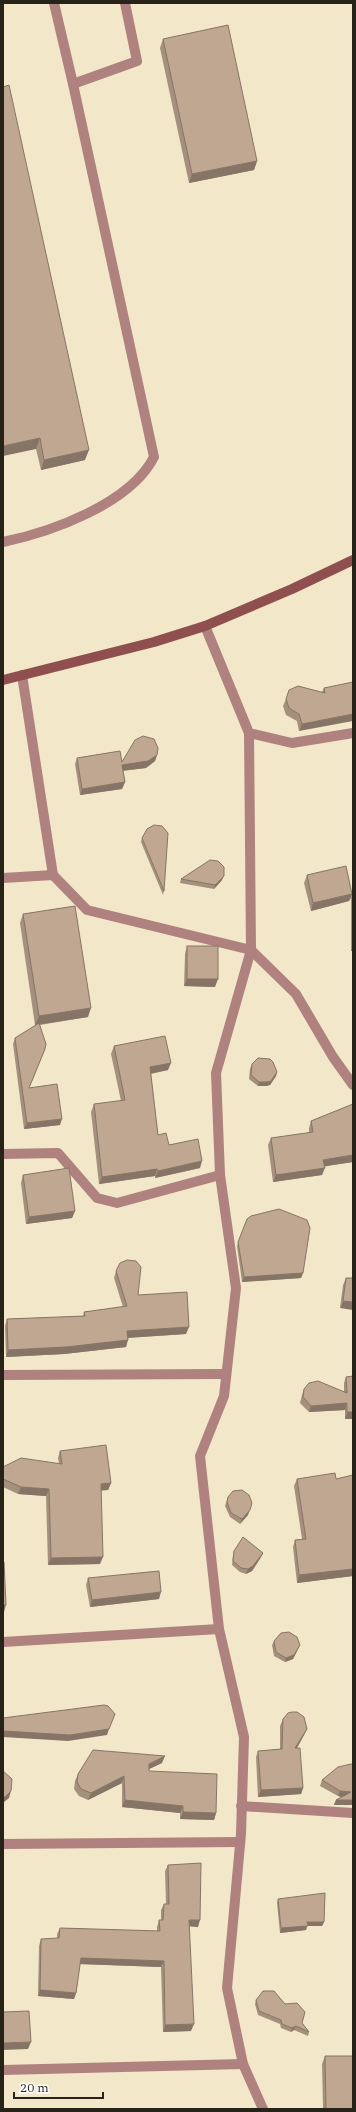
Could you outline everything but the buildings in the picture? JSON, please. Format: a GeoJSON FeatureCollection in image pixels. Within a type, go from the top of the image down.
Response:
{"type":"FeatureCollection","features":[{"type":"Feature","properties":{"kind":"street"},"geometry":{"type":"LineString","coordinates":[[3,542],[42,532],[78,519],[114,497],[138,479],[148,468],[154,457],[54,3]]}},
{"type":"Feature","properties":{"kind":"street"},"geometry":{"type":"LineString","coordinates":[[73,84],[137,61],[124,3]]}},
{"type":"Feature","properties":{"kind":"street"},"geometry":{"type":"LineString","coordinates":[[3,680],[154,642],[205,626],[292,589],[353,560]]}},
{"type":"Feature","properties":{"kind":"street"},"geometry":{"type":"LineString","coordinates":[[205,626],[249,733],[251,950],[216,1072],[220,1175],[236,1288],[224,1396],[200,1456],[219,1629],[244,1737],[242,1806],[227,1988],[243,2064],[263,2109]]}},
{"type":"Feature","properties":{"kind":"street"},"geometry":{"type":"LineString","coordinates":[[22,676],[53,875],[87,910],[251,950],[296,994],[333,1057],[353,1085]]}},
{"type":"Feature","properties":{"kind":"street"},"geometry":{"type":"LineString","coordinates":[[249,733],[292,743],[353,733]]}},
{"type":"Feature","properties":{"kind":"street"},"geometry":{"type":"LineString","coordinates":[[3,878],[53,875]]}},
{"type":"Feature","properties":{"kind":"street"},"geometry":{"type":"LineString","coordinates":[[3,1154],[58,1153],[97,1198],[116,1203],[220,1175]]}},
{"type":"Feature","properties":{"kind":"street"},"geometry":{"type":"LineString","coordinates":[[3,1376],[226,1374]]}},
{"type":"Feature","properties":{"kind":"street"},"geometry":{"type":"LineString","coordinates":[[3,1642],[219,1629]]}},
{"type":"Feature","properties":{"kind":"street"},"geometry":{"type":"LineString","coordinates":[[242,1806],[353,1813]]}},
{"type":"Feature","properties":{"kind":"street"},"geometry":{"type":"LineString","coordinates":[[3,1844],[239,1842]]}},
{"type":"Feature","properties":{"kind":"street"},"geometry":{"type":"LineString","coordinates":[[3,2070],[243,2064]]}}]}
